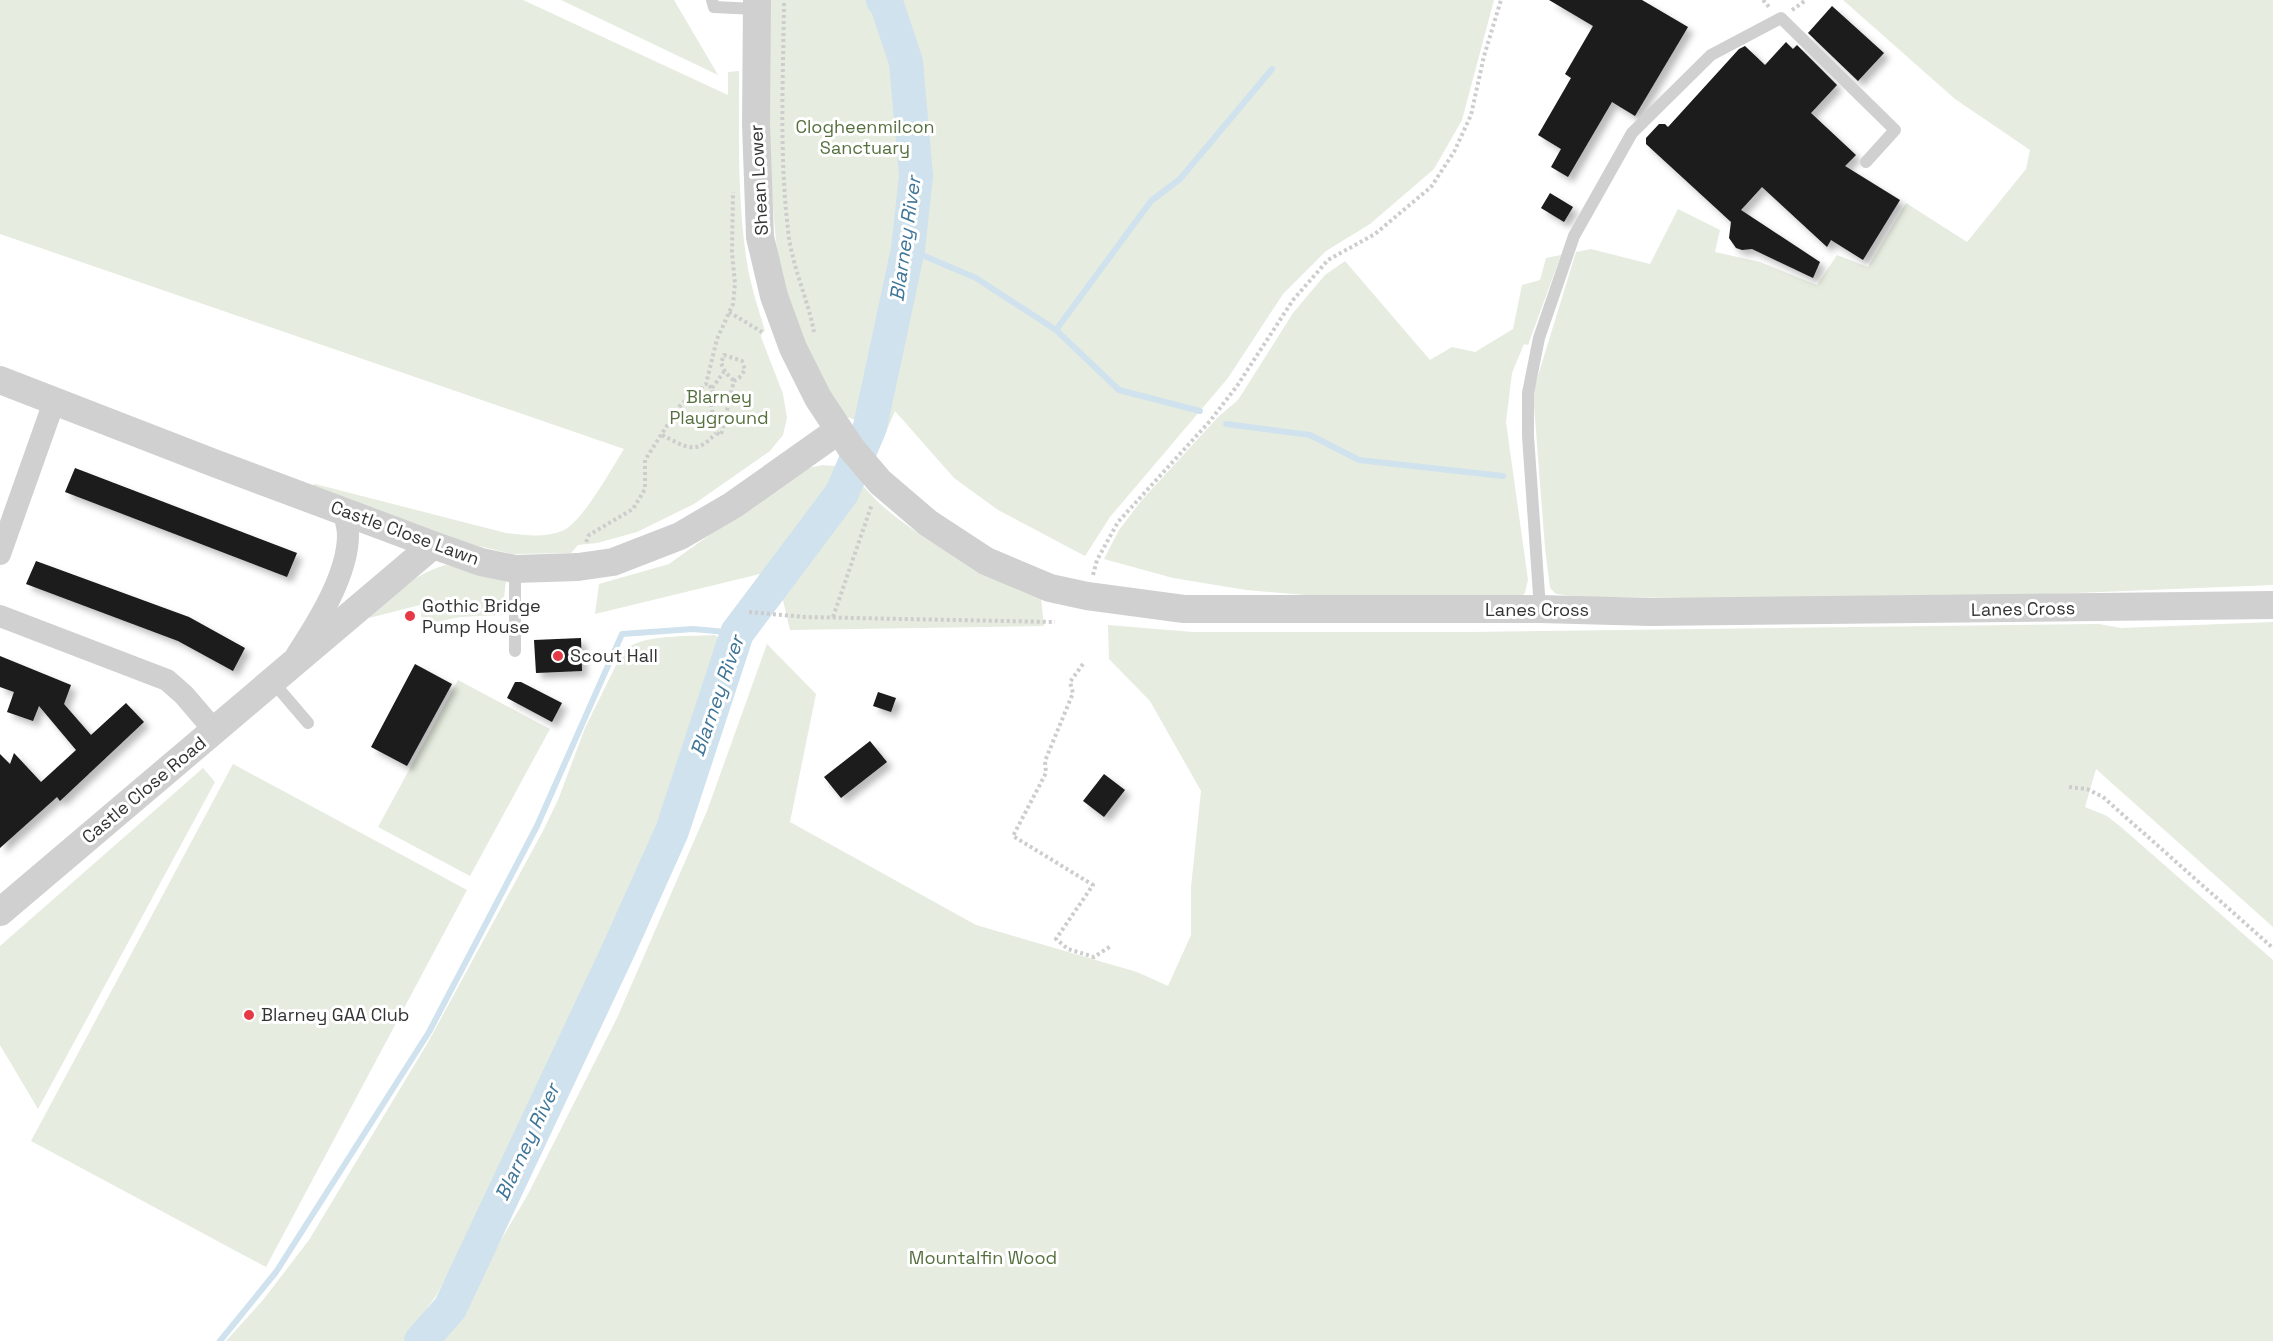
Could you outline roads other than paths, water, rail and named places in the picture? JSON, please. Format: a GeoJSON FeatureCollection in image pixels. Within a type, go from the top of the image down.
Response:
{"type":"FeatureCollection","features":[{"type":"Feature","properties":{"kind":"street","name":"Shean Lower"},"geometry":{"type":"LineString","coordinates":[[766,4],[756,124],[760,237],[774,296],[794,348],[818,398],[845,439]]}},
{"type":"Feature","properties":{"kind":"street","name":"Castle Close Lawn"},"geometry":{"type":"LineString","coordinates":[[0,380],[433,545],[481,562],[515,569],[578,567],[613,562],[680,536],[732,505],[803,456],[845,439]]}},
{"type":"Feature","properties":{"kind":"street","name":"Castle Close Lawn"},"geometry":{"type":"LineString","coordinates":[[803,456],[814,438],[822,416],[818,398]]}},
{"type":"Feature","properties":{"kind":"street"},"geometry":{"type":"LineString","coordinates":[[0,554],[54,402]]}},
{"type":"Feature","properties":{"kind":"street","name":"Lanes Cross"},"geometry":{"type":"LineString","coordinates":[[845,439],[877,489],[986,561],[1050,588],[1087,596],[1184,609],[1540,609],[1675,612],[2273,605]]}},
{"type":"Feature","properties":{"kind":"street","name":"Castle Close Road"},"geometry":{"type":"LineString","coordinates":[[280,674],[321,615],[341,571],[348,535],[344,512]]}},
{"type":"Feature","properties":{"kind":"street","name":"Castle Close Road"},"geometry":{"type":"LineString","coordinates":[[0,912],[433,545]]}},
{"type":"Feature","properties":{"kind":"street"},"geometry":{"type":"LineString","coordinates":[[0,616],[167,680],[184,695],[214,730]]}},
{"type":"Feature","properties":{"kind":"lane"},"geometry":{"type":"LineString","coordinates":[[712,0],[714,7],[766,4]]}},
{"type":"Feature","properties":{"kind":"lane"},"geometry":{"type":"LineString","coordinates":[[1540,609],[1528,436],[1528,393],[1539,338],[1574,236],[1632,134],[1711,54],[1781,18],[1895,130],[1866,162]]}},
{"type":"Feature","properties":{"kind":"lane"},"geometry":{"type":"LineString","coordinates":[[515,569],[515,651]]}},
{"type":"Feature","properties":{"kind":"lane"},"geometry":{"type":"LineString","coordinates":[[280,674],[308,723]]}},
{"type":"Feature","properties":{"kind":"waterway","name":"Blarney River"},"geometry":{"type":"LineString","coordinates":[[421,1341],[450,1308],[672,831],[737,633],[842,493],[870,427],[908,249],[916,176],[906,62],[887,5],[883,0]]}},
{"type":"Feature","properties":{"kind":"waterway"},"geometry":{"type":"LineString","coordinates":[[1056,330],[1151,201],[1180,179],[1272,69]]}},
{"type":"Feature","properties":{"kind":"waterway"},"geometry":{"type":"LineString","coordinates":[[908,249],[976,278],[1056,330],[1119,390],[1200,411]]}},
{"type":"Feature","properties":{"kind":"waterway"},"geometry":{"type":"LineString","coordinates":[[1226,424],[1310,435],[1359,460],[1503,476]]}},
{"type":"Feature","properties":{"kind":"waterway"},"geometry":{"type":"LineString","coordinates":[[220,1341],[276,1272],[429,1032],[537,826],[622,634],[693,629],[737,633]]}},
{"type":"Feature","properties":{"kind":"place","name":"Gothic Bridge Pump House"},"geometry":{"type":"Point","coordinates":[410,616]}},
{"type":"Feature","properties":{"kind":"place","name":"Scout Hall"},"geometry":{"type":"Point","coordinates":[558,656]}},
{"type":"Feature","properties":{"kind":"place","name":"Blarney GAA Club"},"geometry":{"type":"Point","coordinates":[249,1015]}},
{"type":"Feature","properties":{"kind":"park label","name":"Clogheenmilcon Sanctuary"},"geometry":{"type":"Point","coordinates":[865,137]}},
{"type":"Feature","properties":{"kind":"park label","name":"Blarney Playground"},"geometry":{"type":"Point","coordinates":[719,407]}},
{"type":"Feature","properties":{"kind":"park label","name":"Mountalfin Wood"},"geometry":{"type":"Point","coordinates":[983,1258]}}]}
